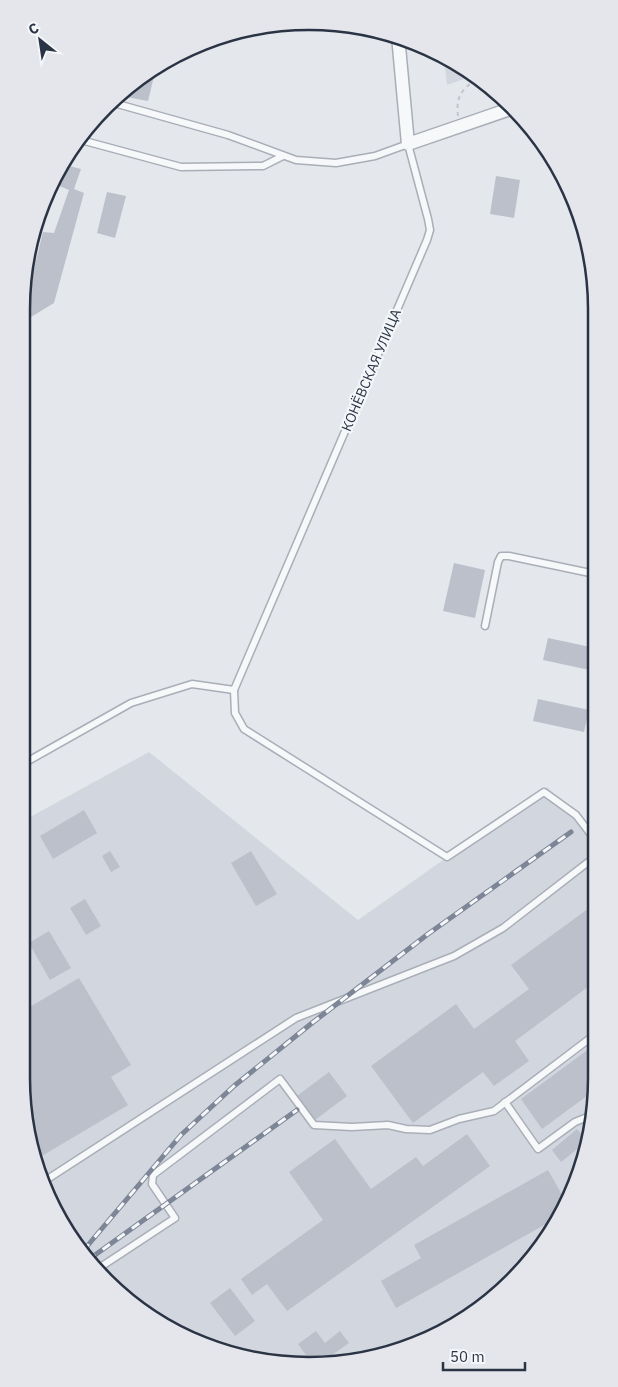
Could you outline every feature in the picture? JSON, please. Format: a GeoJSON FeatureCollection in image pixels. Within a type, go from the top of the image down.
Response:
{"type":"FeatureCollection","features":[{"type":"Feature","properties":{"kind":"street","name":"КОНЁВСКАЯ УЛИЦА"},"geometry":{"type":"LineString","coordinates":[[399,45],[408,144]]}},
{"type":"Feature","properties":{"kind":"street"},"geometry":{"type":"LineString","coordinates":[[408,144],[505,111]]}},
{"type":"Feature","properties":{"kind":"lane"},"geometry":{"type":"LineString","coordinates":[[119,105],[228,135],[296,160],[336,163],[375,156],[408,144]]}},
{"type":"Feature","properties":{"kind":"lane"},"geometry":{"type":"LineString","coordinates":[[86,141],[181,166],[263,166],[284,156]]}},
{"type":"Feature","properties":{"kind":"lane","name":"КОНЁВСКАЯ УЛИЦА"},"geometry":{"type":"LineString","coordinates":[[234,690],[430,230],[408,144]]}},
{"type":"Feature","properties":{"kind":"lane"},"geometry":{"type":"LineString","coordinates":[[485,626],[498,562],[501,556],[588,573]]}},
{"type":"Feature","properties":{"kind":"lane"},"geometry":{"type":"LineString","coordinates":[[30,760],[131,703],[192,684],[234,690],[235,713],[244,729],[447,857],[544,792],[576,815],[588,831]]}},
{"type":"Feature","properties":{"kind":"lane"},"geometry":{"type":"LineString","coordinates":[[49,1178],[296,1018],[454,956],[503,928],[588,862]]}},
{"type":"Feature","properties":{"kind":"lane"},"geometry":{"type":"LineString","coordinates":[[103,1266],[175,1218],[152,1184],[153,1175],[280,1079],[314,1125],[352,1127],[388,1125],[406,1129],[430,1130],[459,1119],[494,1111],[588,1039]]}},
{"type":"Feature","properties":{"kind":"lane"},"geometry":{"type":"LineString","coordinates":[[505,1102],[538,1149],[575,1122],[585,1118]]}},
{"type":"Feature","properties":{"kind":"path"},"geometry":{"type":"LineString","coordinates":[[460,126],[457,105],[462,90],[471,82]]}},
{"type":"Feature","properties":{"kind":"shaded area"},"geometry":{"type":"Polygon","coordinates":[[[445,65],[466,78],[447,85],[445,65]]]}},
{"type":"Feature","properties":{"kind":"shaded area"},"geometry":{"type":"Polygon","coordinates":[[[149,752],[358,920],[547,787],[588,828],[588,1078],[586,1114],[583,1132],[567,1185],[551,1217],[519,1262],[493,1288],[448,1320],[399,1342],[345,1355],[309,1357],[273,1355],[219,1342],[169,1320],[125,1288],[99,1262],[67,1217],[51,1185],[35,1132],[30,1078],[30,817],[149,752]]]}},
{"type":"Feature","properties":{"kind":"building"},"geometry":{"type":"Polygon","coordinates":[[[154,77],[148,101],[127,97],[154,77]]]}},
{"type":"Feature","properties":{"kind":"building"},"geometry":{"type":"Polygon","coordinates":[[[69,166],[81,169],[74,189],[84,193],[54,303],[30,318],[32,278],[43,232],[54,233],[69,190],[59,186],[67,169],[69,166]]]}},
{"type":"Feature","properties":{"kind":"building"},"geometry":{"type":"Polygon","coordinates":[[[496,176],[520,180],[514,218],[490,214],[496,176]]]}},
{"type":"Feature","properties":{"kind":"building"},"geometry":{"type":"Polygon","coordinates":[[[107,192],[126,196],[115,238],[97,233],[107,192]]]}},
{"type":"Feature","properties":{"kind":"building"},"geometry":{"type":"Polygon","coordinates":[[[454,563],[485,570],[475,618],[443,611],[454,563]]]}},
{"type":"Feature","properties":{"kind":"building"},"geometry":{"type":"Polygon","coordinates":[[[548,638],[588,647],[588,670],[543,660],[548,638]]]}},
{"type":"Feature","properties":{"kind":"building"},"geometry":{"type":"Polygon","coordinates":[[[538,699],[588,710],[584,732],[533,721],[538,699]]]}},
{"type":"Feature","properties":{"kind":"building"},"geometry":{"type":"Polygon","coordinates":[[[84,810],[97,833],[53,859],[40,836],[84,810]]]}},
{"type":"Feature","properties":{"kind":"building"},"geometry":{"type":"Polygon","coordinates":[[[110,851],[120,867],[111,872],[102,856],[110,851]]]}},
{"type":"Feature","properties":{"kind":"building"},"geometry":{"type":"Polygon","coordinates":[[[251,851],[277,894],[256,906],[231,863],[251,851]]]}},
{"type":"Feature","properties":{"kind":"building"},"geometry":{"type":"Polygon","coordinates":[[[85,899],[101,926],[86,935],[70,908],[85,899]]]}},
{"type":"Feature","properties":{"kind":"building"},"geometry":{"type":"Polygon","coordinates":[[[588,909],[588,987],[515,1041],[529,1061],[494,1086],[483,1072],[413,1123],[371,1066],[456,1004],[474,1029],[529,989],[511,965],[588,909]]]}},
{"type":"Feature","properties":{"kind":"building"},"geometry":{"type":"Polygon","coordinates":[[[49,931],[71,968],[50,980],[30,942],[49,931]]]}},
{"type":"Feature","properties":{"kind":"building"},"geometry":{"type":"Polygon","coordinates":[[[79,978],[131,1065],[111,1077],[128,1105],[42,1156],[32,1114],[30,1007],[79,978]]]}},
{"type":"Feature","properties":{"kind":"building"},"geometry":{"type":"Polygon","coordinates":[[[588,1050],[587,1096],[542,1129],[521,1099],[588,1050]]]}},
{"type":"Feature","properties":{"kind":"building"},"geometry":{"type":"Polygon","coordinates":[[[329,1072],[347,1096],[315,1120],[297,1096],[329,1072]]]}},
{"type":"Feature","properties":{"kind":"building"},"geometry":{"type":"Polygon","coordinates":[[[577,1129],[582,1135],[579,1148],[561,1162],[552,1150],[577,1129]]]}},
{"type":"Feature","properties":{"kind":"building"},"geometry":{"type":"Polygon","coordinates":[[[467,1134],[490,1166],[287,1311],[267,1284],[252,1295],[241,1279],[323,1220],[289,1172],[335,1139],[371,1189],[416,1157],[423,1166],[467,1134]]]}},
{"type":"Feature","properties":{"kind":"building"},"geometry":{"type":"Polygon","coordinates":[[[548,1170],[562,1195],[546,1224],[396,1308],[381,1281],[421,1258],[414,1245],[548,1170]]]}},
{"type":"Feature","properties":{"kind":"building"},"geometry":{"type":"Polygon","coordinates":[[[230,1288],[255,1321],[235,1336],[210,1303],[230,1288]]]}},
{"type":"Feature","properties":{"kind":"building"},"geometry":{"type":"Polygon","coordinates":[[[316,1331],[325,1343],[340,1331],[349,1343],[331,1356],[309,1357],[298,1344],[316,1331]]]}},
{"type":"Feature","properties":{"kind":"railway"},"geometry":{"type":"LineString","coordinates":[[87,1246],[181,1135],[234,1086],[428,934],[571,832]]}},
{"type":"Feature","properties":{"kind":"railway"},"geometry":{"type":"LineString","coordinates":[[94,1256],[297,1110]]}}]}
